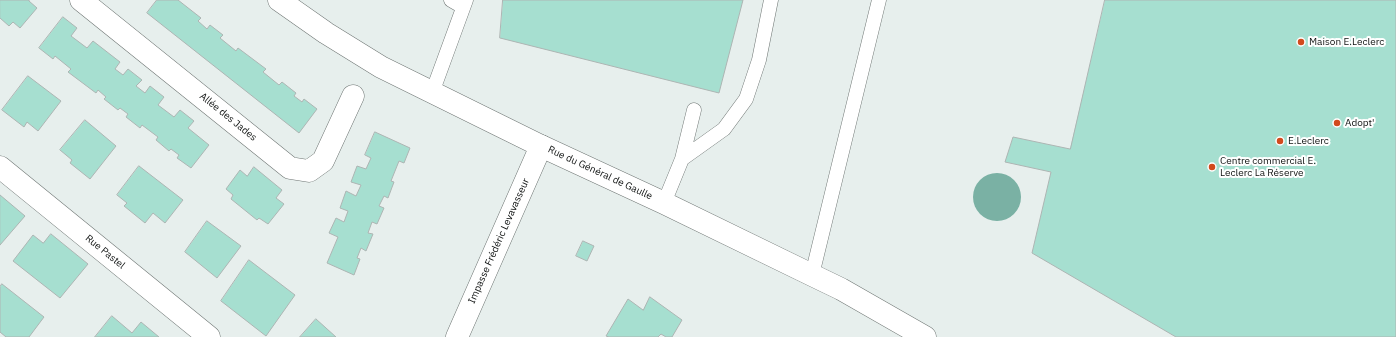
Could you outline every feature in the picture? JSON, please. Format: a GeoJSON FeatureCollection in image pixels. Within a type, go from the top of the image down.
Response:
{"type":"FeatureCollection","features":[{"type":"Feature","properties":{"kind":"street","name":"Allée des Jades"},"geometry":{"type":"LineString","coordinates":[[81,0],[290,168],[309,171],[323,161],[353,96]]}},
{"type":"Feature","properties":{"kind":"street","name":"Rue du Général de Gaulle"},"geometry":{"type":"LineString","coordinates":[[279,0],[326,33],[381,67],[541,146],[664,203],[841,289],[925,337]]}},
{"type":"Feature","properties":{"kind":"street","name":"Impasse Frédéric Levavasseur"},"geometry":{"type":"LineString","coordinates":[[457,337],[541,146]]}},
{"type":"Feature","properties":{"kind":"street","name":"Rue Pastel"},"geometry":{"type":"LineString","coordinates":[[0,167],[209,337]]}},
{"type":"Feature","properties":{"kind":"lane"},"geometry":{"type":"LineString","coordinates":[[682,159],[724,129],[746,99],[759,60],[771,0]]}},
{"type":"Feature","properties":{"kind":"lane"},"geometry":{"type":"LineString","coordinates":[[812,275],[879,0]]}},
{"type":"Feature","properties":{"kind":"lane"},"geometry":{"type":"LineString","coordinates":[[432,92],[460,2]]}},
{"type":"Feature","properties":{"kind":"lane"},"geometry":{"type":"LineString","coordinates":[[664,203],[682,159],[694,110]]}},
{"type":"Feature","properties":{"kind":"shaded area"},"geometry":{"type":"Polygon","coordinates":[[[992,173],[1002,173],[1011,177],[1017,183],[1021,192],[1021,202],[1017,211],[1011,217],[1002,221],[992,221],[983,217],[977,211],[973,202],[973,192],[977,183],[983,177],[992,173]]]}},
{"type":"Feature","properties":{"kind":"building"},"geometry":{"type":"Polygon","coordinates":[[[0,0],[29,0],[37,8],[20,28],[13,22],[9,26],[0,18],[0,0]]]}},
{"type":"Feature","properties":{"kind":"building"},"geometry":{"type":"Polygon","coordinates":[[[157,0],[178,0],[201,18],[198,21],[207,29],[210,25],[223,35],[220,38],[236,51],[238,48],[266,69],[263,72],[279,85],[282,82],[296,93],[294,96],[302,102],[304,99],[317,109],[299,133],[147,13],[157,0]]]}},
{"type":"Feature","properties":{"kind":"building"},"geometry":{"type":"Polygon","coordinates":[[[503,0],[743,0],[719,93],[500,38],[503,0]]]}},
{"type":"Feature","properties":{"kind":"building","name":"Centre commercial E. Leclerc La Réserve"},"geometry":{"type":"Polygon","coordinates":[[[1105,0],[1396,0],[1396,337],[1176,337],[1032,253],[1051,172],[1005,162],[1013,137],[1070,149],[1105,0]]]}},
{"type":"Feature","properties":{"kind":"building"},"geometry":{"type":"Polygon","coordinates":[[[63,17],[77,28],[71,36],[87,48],[93,41],[120,62],[115,69],[123,75],[128,69],[142,80],[136,86],[145,93],[150,86],[164,97],[158,105],[174,117],[180,110],[194,121],[188,128],[209,145],[191,168],[177,158],[179,155],[171,149],[169,151],[156,140],[158,137],[142,125],[140,128],[126,117],[128,114],[120,108],[118,110],[104,99],[106,97],[98,90],[96,93],[68,72],[71,69],[55,56],[53,59],[39,48],[63,17]]]}},
{"type":"Feature","properties":{"kind":"building"},"geometry":{"type":"Polygon","coordinates":[[[28,76],[61,101],[38,131],[27,122],[24,127],[2,110],[28,76]]]}},
{"type":"Feature","properties":{"kind":"building"},"geometry":{"type":"Polygon","coordinates":[[[85,120],[116,146],[90,179],[70,163],[72,160],[60,150],[85,120]]]}},
{"type":"Feature","properties":{"kind":"building"},"geometry":{"type":"Polygon","coordinates":[[[375,132],[410,148],[404,163],[399,161],[391,181],[394,182],[388,198],[384,196],[379,206],[384,208],[377,224],[372,222],[368,233],[373,234],[366,251],[361,248],[357,258],[360,259],[354,275],[327,263],[338,237],[329,233],[336,218],[344,222],[348,211],[340,208],[346,191],[356,196],[361,185],[351,182],[357,166],[366,169],[371,158],[365,155],[375,132]]]}},
{"type":"Feature","properties":{"kind":"building"},"geometry":{"type":"Polygon","coordinates":[[[139,166],[183,200],[165,223],[153,213],[145,223],[124,206],[127,203],[117,195],[139,166]]]}},
{"type":"Feature","properties":{"kind":"building"},"geometry":{"type":"Polygon","coordinates":[[[254,167],[282,190],[276,198],[284,204],[268,224],[259,218],[257,220],[231,199],[233,195],[226,189],[240,170],[247,176],[254,167]]]}},
{"type":"Feature","properties":{"kind":"building"},"geometry":{"type":"Polygon","coordinates":[[[0,195],[25,216],[0,245],[0,195]]]}},
{"type":"Feature","properties":{"kind":"building"},"geometry":{"type":"Polygon","coordinates":[[[207,221],[241,246],[217,278],[185,252],[207,221]]]}},
{"type":"Feature","properties":{"kind":"building"},"geometry":{"type":"Polygon","coordinates":[[[51,234],[88,264],[60,298],[13,261],[33,235],[43,243],[51,234]]]}},
{"type":"Feature","properties":{"kind":"building"},"geometry":{"type":"Polygon","coordinates":[[[583,241],[594,246],[587,261],[576,256],[583,241]]]}},
{"type":"Feature","properties":{"kind":"building"},"geometry":{"type":"Polygon","coordinates":[[[249,260],[295,295],[266,336],[221,301],[249,260]]]}},
{"type":"Feature","properties":{"kind":"building"},"geometry":{"type":"Polygon","coordinates":[[[2,284],[44,317],[29,337],[6,337],[0,332],[0,287],[2,284]]]}},
{"type":"Feature","properties":{"kind":"building"},"geometry":{"type":"Polygon","coordinates":[[[650,297],[682,320],[672,337],[666,337],[661,334],[658,337],[606,336],[628,299],[643,310],[650,297]]]}},
{"type":"Feature","properties":{"kind":"building"},"geometry":{"type":"Polygon","coordinates":[[[112,316],[132,333],[141,322],[159,337],[95,337],[112,316]]]}},
{"type":"Feature","properties":{"kind":"building"},"geometry":{"type":"Polygon","coordinates":[[[316,319],[336,337],[300,337],[316,319]]]}},
{"type":"Feature","properties":{"kind":"place","name":"Maison E.Leclerc"},"geometry":{"type":"Point","coordinates":[1301,42]}},
{"type":"Feature","properties":{"kind":"place","name":"Adopt'"},"geometry":{"type":"Point","coordinates":[1337,123]}},
{"type":"Feature","properties":{"kind":"place","name":"E.Leclerc"},"geometry":{"type":"Point","coordinates":[1280,141]}},
{"type":"Feature","properties":{"kind":"place","name":"Centre commercial E. Leclerc La Réserve"},"geometry":{"type":"Point","coordinates":[1212,167]}}]}
